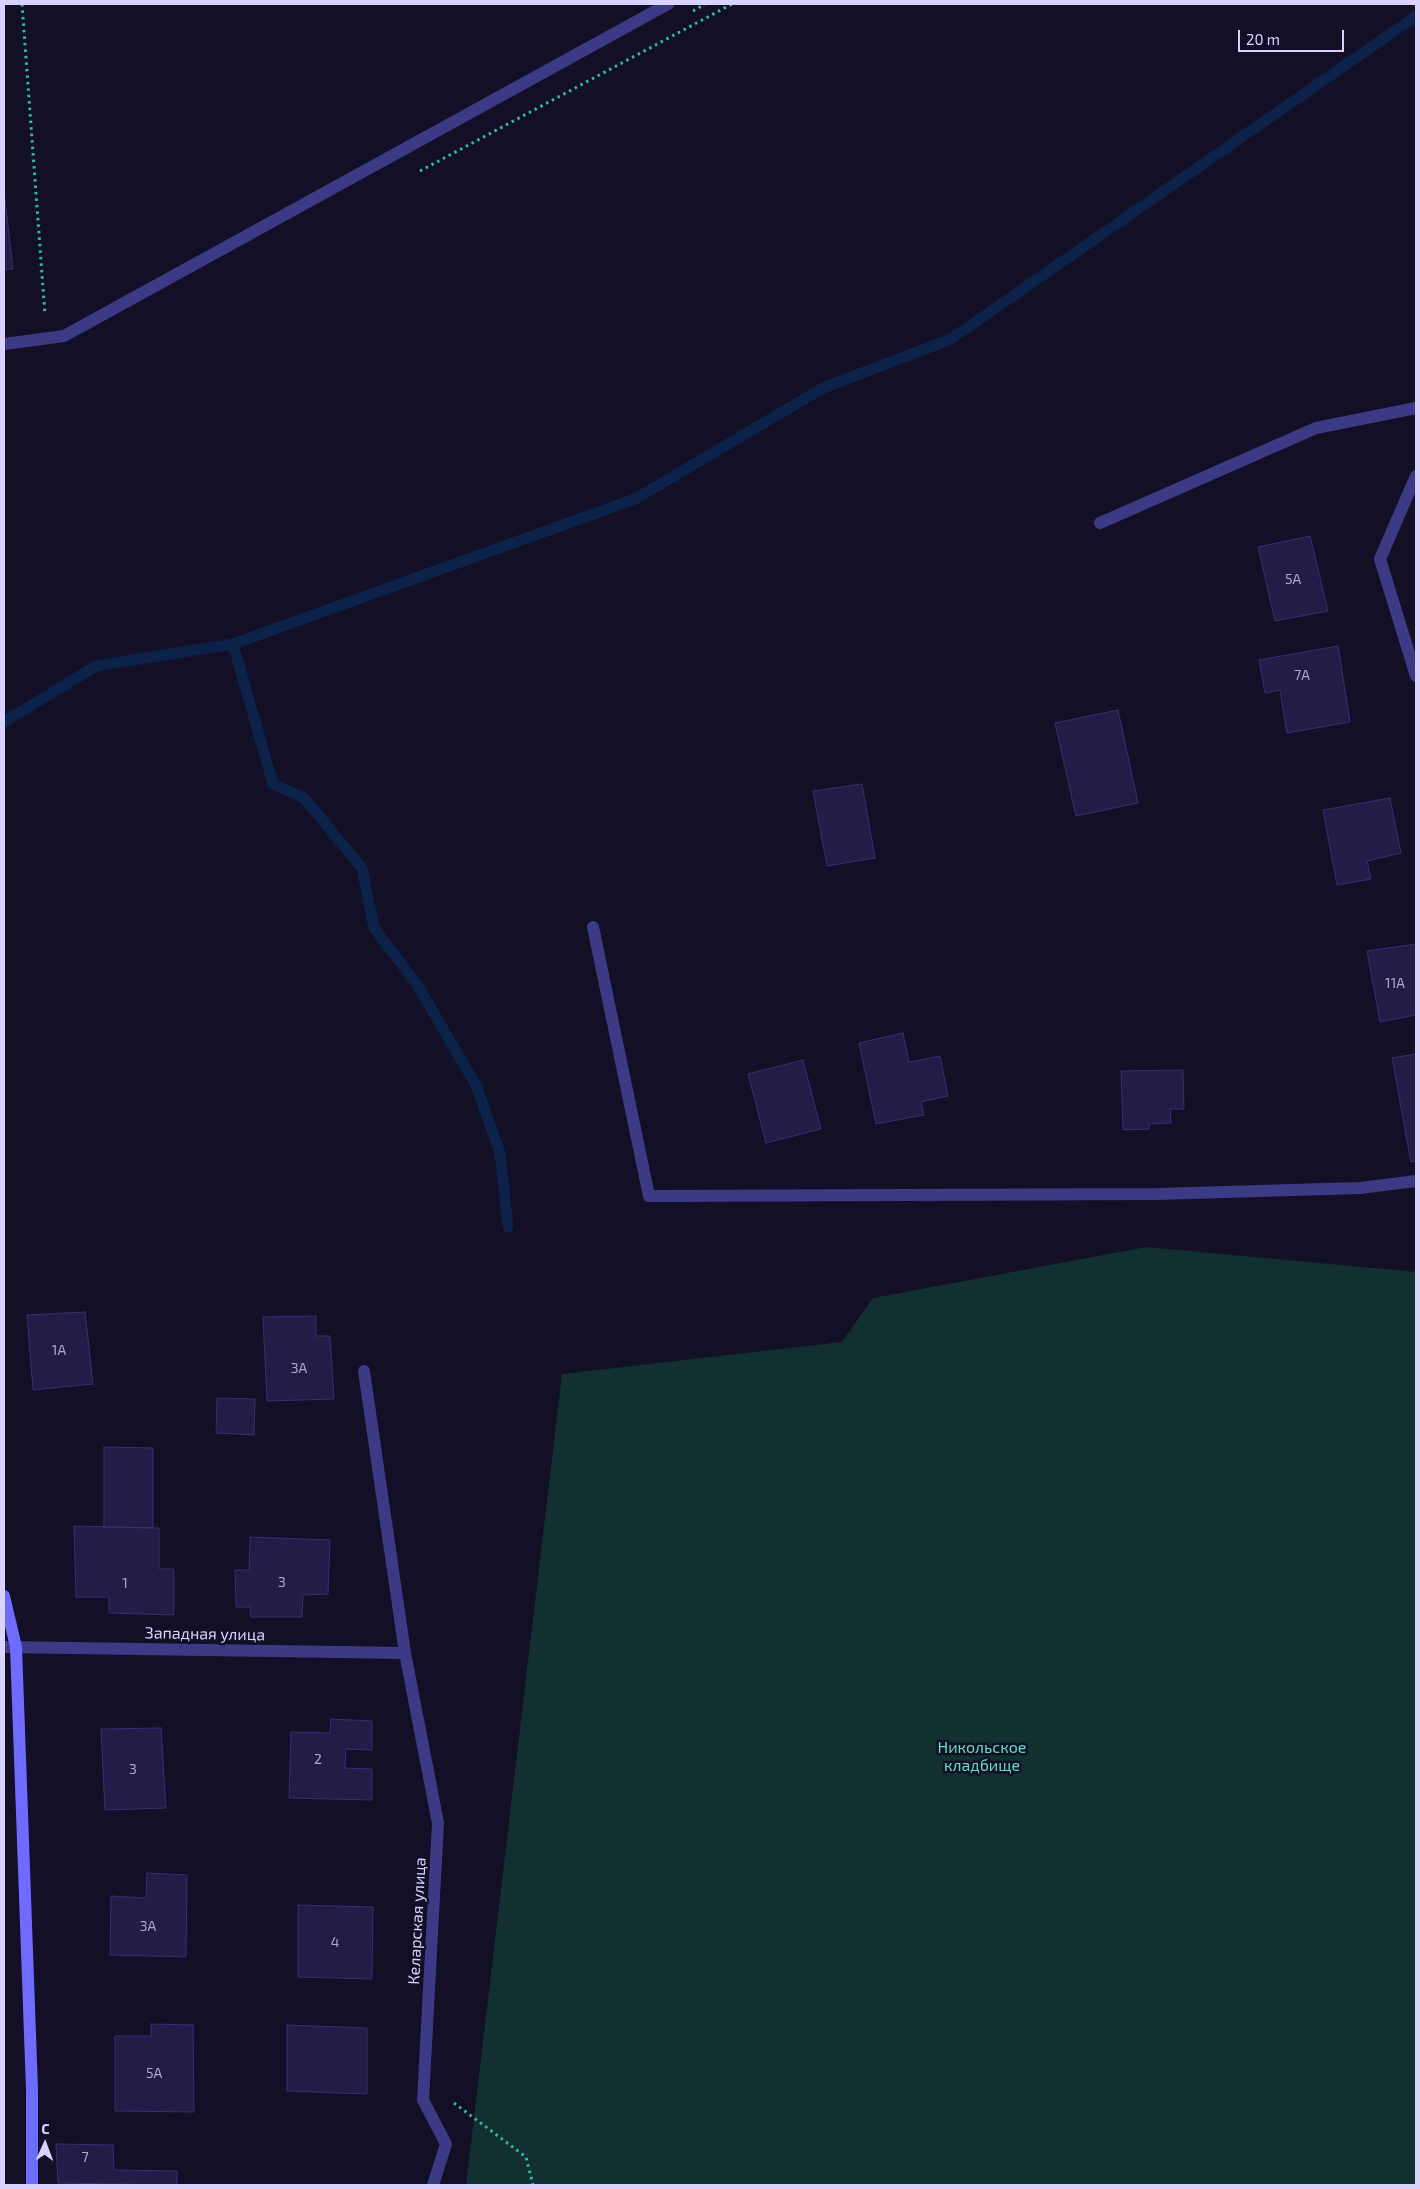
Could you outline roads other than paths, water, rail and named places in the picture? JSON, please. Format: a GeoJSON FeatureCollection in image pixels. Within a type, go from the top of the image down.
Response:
{"type":"FeatureCollection","features":[{"type":"Feature","properties":{"kind":"street"},"geometry":{"type":"LineString","coordinates":[[4,344],[64,336],[668,4]]}},
{"type":"Feature","properties":{"kind":"street"},"geometry":{"type":"LineString","coordinates":[[1100,523],[1316,428],[1416,408]]}},
{"type":"Feature","properties":{"kind":"street"},"geometry":{"type":"LineString","coordinates":[[1416,476],[1380,558],[1416,676]]}},
{"type":"Feature","properties":{"kind":"street"},"geometry":{"type":"LineString","coordinates":[[594,927],[649,1196],[1158,1194],[1360,1188],[1416,1181]]}},
{"type":"Feature","properties":{"kind":"street","name":"Келарская улица"},"geometry":{"type":"LineString","coordinates":[[364,1371],[406,1654],[438,1822],[423,2100],[446,2144],[433,2185]]}},
{"type":"Feature","properties":{"kind":"street"},"geometry":{"type":"LineString","coordinates":[[4,1596],[10,1647],[32,2090],[32,2185]]}},
{"type":"Feature","properties":{"kind":"street","name":"Западная улица"},"geometry":{"type":"LineString","coordinates":[[10,1647],[406,1654]]}},
{"type":"Feature","properties":{"kind":"waterway"},"geometry":{"type":"LineString","coordinates":[[4,722],[96,666],[233,644],[635,499],[823,388],[951,339],[1416,16]]}},
{"type":"Feature","properties":{"kind":"waterway"},"geometry":{"type":"LineString","coordinates":[[233,644],[273,784],[304,798],[362,868],[374,928],[416,983],[476,1085],[500,1153],[508,1227]]}},
{"type":"Feature","properties":{"kind":"park label","name":"Никольское кладбище"},"geometry":{"type":"Point","coordinates":[982,1757]}}]}
